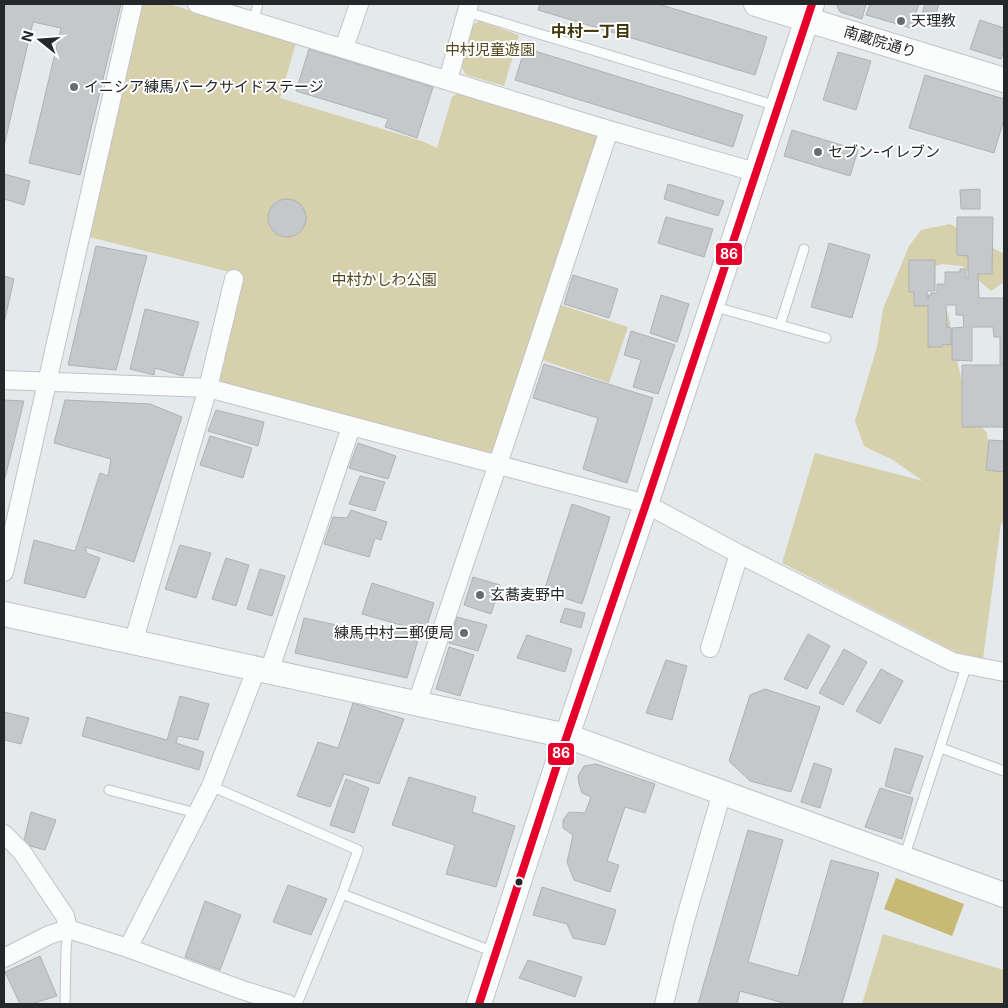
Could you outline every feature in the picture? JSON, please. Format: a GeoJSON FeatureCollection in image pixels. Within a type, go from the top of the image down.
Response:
{"type":"FeatureCollection","features":[{"type":"Feature","properties":{"kind":"street"},"geometry":{"type":"LineString","coordinates":[[4,572],[132,4]]}},
{"type":"Feature","properties":{"kind":"street"},"geometry":{"type":"LineString","coordinates":[[197,4],[609,130],[755,172]]}},
{"type":"Feature","properties":{"kind":"street"},"geometry":{"type":"LineString","coordinates":[[344,48],[359,4]]}},
{"type":"Feature","properties":{"kind":"street","name":"南蔵院通り"},"geometry":{"type":"LineString","coordinates":[[756,4],[810,11],[1004,80]]}},
{"type":"Feature","properties":{"kind":"street"},"geometry":{"type":"LineString","coordinates":[[448,80],[468,8]]}},
{"type":"Feature","properties":{"kind":"street"},"geometry":{"type":"LineString","coordinates":[[479,1004],[810,11]]}},
{"type":"Feature","properties":{"kind":"street"},"geometry":{"type":"LineString","coordinates":[[417,703],[609,130]]}},
{"type":"Feature","properties":{"kind":"street"},"geometry":{"type":"LineString","coordinates":[[133,643],[208,388],[234,279]]}},
{"type":"Feature","properties":{"kind":"street"},"geometry":{"type":"LineString","coordinates":[[4,380],[208,388],[646,504],[739,554],[953,662],[1004,672]]}},
{"type":"Feature","properties":{"kind":"street"},"geometry":{"type":"LineString","coordinates":[[128,948],[211,786],[263,671],[351,427]]}},
{"type":"Feature","properties":{"kind":"street"},"geometry":{"type":"LineString","coordinates":[[710,648],[739,554]]}},
{"type":"Feature","properties":{"kind":"street"},"geometry":{"type":"LineString","coordinates":[[4,614],[567,736],[1004,895]]}},
{"type":"Feature","properties":{"kind":"street"},"geometry":{"type":"LineString","coordinates":[[664,1004],[684,924],[722,792]]}},
{"type":"Feature","properties":{"kind":"street"},"geometry":{"type":"LineString","coordinates":[[4,834],[22,852],[65,916],[68,929]]}},
{"type":"Feature","properties":{"kind":"street"},"geometry":{"type":"LineString","coordinates":[[4,958],[50,935],[68,929],[128,948],[241,997],[288,1004]]}},
{"type":"Feature","properties":{"kind":"lane"},"geometry":{"type":"LineString","coordinates":[[253,21],[258,4]]}},
{"type":"Feature","properties":{"kind":"lane"},"geometry":{"type":"LineString","coordinates":[[468,8],[777,106]]}},
{"type":"Feature","properties":{"kind":"lane"},"geometry":{"type":"LineString","coordinates":[[780,325],[804,249]]}},
{"type":"Feature","properties":{"kind":"lane"},"geometry":{"type":"LineString","coordinates":[[712,306],[826,338]]}},
{"type":"Feature","properties":{"kind":"lane"},"geometry":{"type":"LineString","coordinates":[[904,858],[967,664]]}},
{"type":"Feature","properties":{"kind":"lane"},"geometry":{"type":"LineString","coordinates":[[941,748],[1004,770]]}},
{"type":"Feature","properties":{"kind":"lane"},"geometry":{"type":"LineString","coordinates":[[211,786],[358,850],[297,1004]]}},
{"type":"Feature","properties":{"kind":"lane"},"geometry":{"type":"LineString","coordinates":[[109,790],[196,813]]}},
{"type":"Feature","properties":{"kind":"lane"},"geometry":{"type":"LineString","coordinates":[[342,894],[496,953]]}},
{"type":"Feature","properties":{"kind":"lane"},"geometry":{"type":"LineString","coordinates":[[65,1004],[68,929]]}},
{"type":"Feature","properties":{"kind":"green space","name":"中村かしわ公園"},"geometry":{"type":"Polygon","coordinates":[[[143,4],[169,4],[296,43],[280,98],[422,141],[437,148],[452,97],[460,92],[594,131],[597,140],[496,449],[486,454],[225,385],[219,378],[242,275],[89,237],[143,4]]]}},
{"type":"Feature","properties":{"kind":"green space","name":"中村児童遊園"},"geometry":{"type":"Polygon","coordinates":[[[479,21],[519,35],[504,86],[466,75],[461,66],[473,25],[479,21]]]}},
{"type":"Feature","properties":{"kind":"green space"},"geometry":{"type":"Polygon","coordinates":[[[950,224],[1002,253],[1004,252],[1004,282],[991,291],[962,266],[942,264],[929,268],[920,280],[934,303],[948,313],[958,365],[971,416],[987,433],[992,468],[1004,473],[1004,524],[1001,523],[983,659],[956,652],[782,563],[815,453],[923,481],[893,460],[864,446],[855,421],[877,347],[883,309],[909,246],[921,230],[950,224]]]}},
{"type":"Feature","properties":{"kind":"green space"},"geometry":{"type":"Polygon","coordinates":[[[561,305],[628,327],[609,383],[542,360],[561,305]]]}},
{"type":"Feature","properties":{"kind":"green space"},"geometry":{"type":"Polygon","coordinates":[[[883,934],[1004,970],[1004,1004],[862,1004],[883,934]]]}},
{"type":"Feature","properties":{"kind":"shaded area"},"geometry":{"type":"Polygon","coordinates":[[[896,878],[964,904],[952,936],[884,909],[896,878]]]}},
{"type":"Feature","properties":{"kind":"building","name":"イニシア練馬パークサイドステージ"},"geometry":{"type":"Polygon","coordinates":[[[4,4],[121,4],[80,175],[29,163],[61,28],[33,22],[4,146],[4,4]]]}},
{"type":"Feature","properties":{"kind":"building"},"geometry":{"type":"Polygon","coordinates":[[[540,4],[658,4],[767,37],[755,75],[538,10],[540,4]]]}},
{"type":"Feature","properties":{"kind":"building"},"geometry":{"type":"Polygon","coordinates":[[[836,4],[866,4],[862,19],[840,12],[836,4]]]}},
{"type":"Feature","properties":{"kind":"building","name":"天理教"},"geometry":{"type":"Polygon","coordinates":[[[870,4],[919,4],[911,28],[866,15],[870,4]]]}},
{"type":"Feature","properties":{"kind":"building","name":"天理教"},"geometry":{"type":"Polygon","coordinates":[[[925,4],[939,4],[934,20],[921,17],[925,4]]]}},
{"type":"Feature","properties":{"kind":"building"},"geometry":{"type":"Polygon","coordinates":[[[980,20],[1004,28],[1004,51],[1001,59],[970,49],[980,20]]]}},
{"type":"Feature","properties":{"kind":"building"},"geometry":{"type":"Polygon","coordinates":[[[525,48],[743,115],[733,147],[515,80],[525,48]]]}},
{"type":"Feature","properties":{"kind":"building"},"geometry":{"type":"Polygon","coordinates":[[[309,49],[433,87],[417,138],[385,127],[388,119],[296,91],[309,49]]]}},
{"type":"Feature","properties":{"kind":"building"},"geometry":{"type":"Polygon","coordinates":[[[838,52],[871,61],[856,110],[823,100],[838,52]]]}},
{"type":"Feature","properties":{"kind":"building"},"geometry":{"type":"Polygon","coordinates":[[[925,75],[1004,99],[1004,119],[994,153],[909,128],[925,75]]]}},
{"type":"Feature","properties":{"kind":"building"},"geometry":{"type":"Polygon","coordinates":[[[792,130],[858,150],[850,176],[784,156],[792,130]]]}},
{"type":"Feature","properties":{"kind":"building"},"geometry":{"type":"Polygon","coordinates":[[[4,174],[30,181],[24,205],[4,199],[4,174]]]}},
{"type":"Feature","properties":{"kind":"building"},"geometry":{"type":"Polygon","coordinates":[[[668,184],[724,201],[718,216],[664,199],[668,184]]]}},
{"type":"Feature","properties":{"kind":"building"},"geometry":{"type":"Polygon","coordinates":[[[980,189],[980,209],[961,209],[960,190],[980,189]]]}},
{"type":"Feature","properties":{"kind":"building"},"geometry":{"type":"Polygon","coordinates":[[[287,199],[300,205],[306,218],[300,231],[287,237],[274,231],[268,218],[274,205],[287,199]]]}},
{"type":"Feature","properties":{"kind":"building"},"geometry":{"type":"Polygon","coordinates":[[[666,217],[713,229],[704,257],[658,243],[666,217]]]}},
{"type":"Feature","properties":{"kind":"building"},"geometry":{"type":"Polygon","coordinates":[[[957,217],[993,217],[992,274],[978,274],[979,298],[1004,298],[1004,364],[1000,364],[1000,337],[994,337],[993,327],[972,327],[972,361],[952,360],[952,328],[964,327],[963,315],[956,315],[956,305],[946,305],[947,327],[951,328],[951,345],[943,344],[942,347],[928,347],[928,306],[914,306],[914,292],[909,292],[909,260],[935,260],[935,291],[927,291],[927,298],[929,298],[928,295],[931,295],[931,293],[937,293],[937,284],[945,284],[945,272],[960,272],[960,269],[966,269],[966,278],[968,278],[968,256],[957,255],[957,217]]]}},
{"type":"Feature","properties":{"kind":"building"},"geometry":{"type":"Polygon","coordinates":[[[829,243],[870,255],[852,318],[811,307],[829,243]]]}},
{"type":"Feature","properties":{"kind":"building"},"geometry":{"type":"Polygon","coordinates":[[[96,246],[147,256],[116,370],[68,365],[96,246]]]}},
{"type":"Feature","properties":{"kind":"building"},"geometry":{"type":"Polygon","coordinates":[[[573,275],[618,289],[609,318],[564,304],[573,275]]]}},
{"type":"Feature","properties":{"kind":"building"},"geometry":{"type":"Polygon","coordinates":[[[4,276],[14,279],[4,323],[4,276]]]}},
{"type":"Feature","properties":{"kind":"building"},"geometry":{"type":"Polygon","coordinates":[[[661,295],[689,304],[677,342],[650,333],[661,295]]]}},
{"type":"Feature","properties":{"kind":"building"},"geometry":{"type":"Polygon","coordinates":[[[145,309],[199,322],[183,376],[155,368],[154,375],[130,369],[145,309]]]}},
{"type":"Feature","properties":{"kind":"building"},"geometry":{"type":"Polygon","coordinates":[[[631,331],[675,345],[658,394],[633,387],[641,360],[624,355],[631,331]]]}},
{"type":"Feature","properties":{"kind":"building"},"geometry":{"type":"Polygon","coordinates":[[[544,364],[653,398],[627,483],[583,469],[598,418],[533,398],[544,364]]]}},
{"type":"Feature","properties":{"kind":"building"},"geometry":{"type":"Polygon","coordinates":[[[962,365],[1004,365],[1004,427],[962,427],[962,365]]]}},
{"type":"Feature","properties":{"kind":"building"},"geometry":{"type":"Polygon","coordinates":[[[4,400],[24,401],[4,482],[4,400]]]}},
{"type":"Feature","properties":{"kind":"building"},"geometry":{"type":"Polygon","coordinates":[[[65,400],[150,404],[182,417],[134,562],[86,547],[86,553],[100,558],[85,598],[24,583],[34,540],[75,551],[100,473],[108,476],[111,459],[54,443],[65,400]]]}},
{"type":"Feature","properties":{"kind":"building"},"geometry":{"type":"Polygon","coordinates":[[[216,410],[264,422],[258,446],[208,431],[216,410]]]}},
{"type":"Feature","properties":{"kind":"building"},"geometry":{"type":"Polygon","coordinates":[[[210,436],[252,448],[243,478],[200,465],[210,436]]]}},
{"type":"Feature","properties":{"kind":"building"},"geometry":{"type":"Polygon","coordinates":[[[989,440],[1004,441],[1004,472],[986,470],[989,440]]]}},
{"type":"Feature","properties":{"kind":"building"},"geometry":{"type":"Polygon","coordinates":[[[358,443],[396,456],[388,479],[349,468],[358,443]]]}},
{"type":"Feature","properties":{"kind":"building"},"geometry":{"type":"Polygon","coordinates":[[[360,476],[385,482],[375,511],[349,504],[360,476]]]}},
{"type":"Feature","properties":{"kind":"building"},"geometry":{"type":"Polygon","coordinates":[[[572,504],[610,517],[582,604],[544,591],[572,504]]]}},
{"type":"Feature","properties":{"kind":"building"},"geometry":{"type":"Polygon","coordinates":[[[351,510],[387,522],[381,540],[375,538],[369,557],[324,544],[333,517],[347,518],[351,510]]]}},
{"type":"Feature","properties":{"kind":"building"},"geometry":{"type":"Polygon","coordinates":[[[180,545],[211,553],[196,598],[165,589],[180,545]]]}},
{"type":"Feature","properties":{"kind":"building"},"geometry":{"type":"Polygon","coordinates":[[[226,558],[249,565],[236,606],[212,599],[226,558]]]}},
{"type":"Feature","properties":{"kind":"building"},"geometry":{"type":"Polygon","coordinates":[[[260,569],[285,576],[272,616],[247,609],[260,569]]]}},
{"type":"Feature","properties":{"kind":"building"},"geometry":{"type":"Polygon","coordinates":[[[473,577],[500,585],[491,614],[464,605],[473,577]]]}},
{"type":"Feature","properties":{"kind":"building"},"geometry":{"type":"Polygon","coordinates":[[[372,583],[434,603],[425,632],[362,614],[372,583]]]}},
{"type":"Feature","properties":{"kind":"building"},"geometry":{"type":"Polygon","coordinates":[[[565,608],[585,613],[581,628],[560,622],[565,608]]]}},
{"type":"Feature","properties":{"kind":"building"},"geometry":{"type":"Polygon","coordinates":[[[457,617],[487,625],[478,651],[449,643],[457,617]]]}},
{"type":"Feature","properties":{"kind":"building"},"geometry":{"type":"Polygon","coordinates":[[[304,618],[383,635],[388,626],[419,636],[407,678],[295,653],[304,618]]]}},
{"type":"Feature","properties":{"kind":"building"},"geometry":{"type":"Polygon","coordinates":[[[808,634],[830,646],[807,689],[784,679],[808,634]]]}},
{"type":"Feature","properties":{"kind":"building"},"geometry":{"type":"Polygon","coordinates":[[[527,635],[572,649],[565,672],[517,658],[527,635]]]}},
{"type":"Feature","properties":{"kind":"building"},"geometry":{"type":"Polygon","coordinates":[[[449,647],[474,655],[460,696],[436,689],[449,647]]]}},
{"type":"Feature","properties":{"kind":"building"},"geometry":{"type":"Polygon","coordinates":[[[844,649],[867,662],[843,705],[819,693],[844,649]]]}},
{"type":"Feature","properties":{"kind":"building"},"geometry":{"type":"Polygon","coordinates":[[[666,660],[687,666],[672,720],[646,713],[666,660]]]}},
{"type":"Feature","properties":{"kind":"building"},"geometry":{"type":"Polygon","coordinates":[[[881,669],[903,681],[880,724],[856,711],[881,669]]]}},
{"type":"Feature","properties":{"kind":"building"},"geometry":{"type":"Polygon","coordinates":[[[765,689],[820,707],[791,792],[750,781],[729,761],[750,695],[765,689]]]}},
{"type":"Feature","properties":{"kind":"building"},"geometry":{"type":"Polygon","coordinates":[[[180,696],[209,704],[198,740],[178,736],[176,743],[204,752],[199,770],[82,736],[87,717],[167,740],[180,696]]]}},
{"type":"Feature","properties":{"kind":"building"},"geometry":{"type":"Polygon","coordinates":[[[353,703],[404,719],[379,784],[344,774],[330,807],[297,796],[318,742],[338,748],[353,703]]]}},
{"type":"Feature","properties":{"kind":"building"},"geometry":{"type":"Polygon","coordinates":[[[4,712],[29,718],[21,744],[4,740],[4,712]]]}},
{"type":"Feature","properties":{"kind":"building"},"geometry":{"type":"Polygon","coordinates":[[[895,748],[923,756],[910,794],[885,786],[895,748]]]}},
{"type":"Feature","properties":{"kind":"building"},"geometry":{"type":"Polygon","coordinates":[[[814,763],[832,769],[820,808],[801,802],[814,763]]]}},
{"type":"Feature","properties":{"kind":"building"},"geometry":{"type":"Polygon","coordinates":[[[596,764],[655,784],[645,813],[625,807],[607,861],[619,865],[610,892],[574,880],[567,862],[573,835],[563,828],[563,820],[569,812],[585,813],[591,797],[582,793],[578,776],[584,766],[596,764]]]}},
{"type":"Feature","properties":{"kind":"building"},"geometry":{"type":"Polygon","coordinates":[[[409,777],[476,797],[472,812],[515,826],[496,887],[446,874],[455,845],[392,825],[409,777]]]}},
{"type":"Feature","properties":{"kind":"building"},"geometry":{"type":"Polygon","coordinates":[[[346,779],[369,788],[354,833],[330,825],[346,779]]]}},
{"type":"Feature","properties":{"kind":"building"},"geometry":{"type":"Polygon","coordinates":[[[880,788],[913,798],[902,839],[865,827],[880,788]]]}},
{"type":"Feature","properties":{"kind":"building"},"geometry":{"type":"Polygon","coordinates":[[[31,812],[56,820],[45,850],[23,844],[31,812]]]}},
{"type":"Feature","properties":{"kind":"building"},"geometry":{"type":"Polygon","coordinates":[[[748,830],[783,840],[748,962],[798,976],[831,860],[879,873],[842,1004],[787,1004],[740,991],[737,1004],[698,1004],[748,830]]]}},
{"type":"Feature","properties":{"kind":"building"},"geometry":{"type":"Polygon","coordinates":[[[288,885],[327,899],[311,935],[273,922],[288,885]]]}},
{"type":"Feature","properties":{"kind":"building"},"geometry":{"type":"Polygon","coordinates":[[[542,887],[616,910],[605,945],[573,938],[567,924],[533,915],[542,887]]]}},
{"type":"Feature","properties":{"kind":"building"},"geometry":{"type":"Polygon","coordinates":[[[205,901],[241,915],[220,970],[185,957],[205,901]]]}},
{"type":"Feature","properties":{"kind":"building"},"geometry":{"type":"Polygon","coordinates":[[[40,956],[57,996],[31,1004],[20,1004],[5,972],[40,956]]]}},
{"type":"Feature","properties":{"kind":"building"},"geometry":{"type":"Polygon","coordinates":[[[528,960],[582,977],[575,997],[519,978],[528,960]]]}},
{"type":"Feature","properties":{"kind":"transit line","name":"86"},"geometry":{"type":"LineString","coordinates":[[479,1004],[559,759],[812,4]]}},
{"type":"Feature","properties":{"kind":"place","name":"天理教"},"geometry":{"type":"Point","coordinates":[901,21]}},
{"type":"Feature","properties":{"kind":"place","name":"イニシア練馬パークサイドステージ"},"geometry":{"type":"Point","coordinates":[74,87]}},
{"type":"Feature","properties":{"kind":"place","name":"セブン-イレブン"},"geometry":{"type":"Point","coordinates":[818,152]}},
{"type":"Feature","properties":{"kind":"place","name":"玄蕎麦野中"},"geometry":{"type":"Point","coordinates":[480,595]}},
{"type":"Feature","properties":{"kind":"place","name":"練馬中村二郵便局"},"geometry":{"type":"Point","coordinates":[464,633]}},
{"type":"Feature","properties":{"kind":"district","name":"中村一丁目"},"geometry":{"type":"Point","coordinates":[591,31]}}]}
